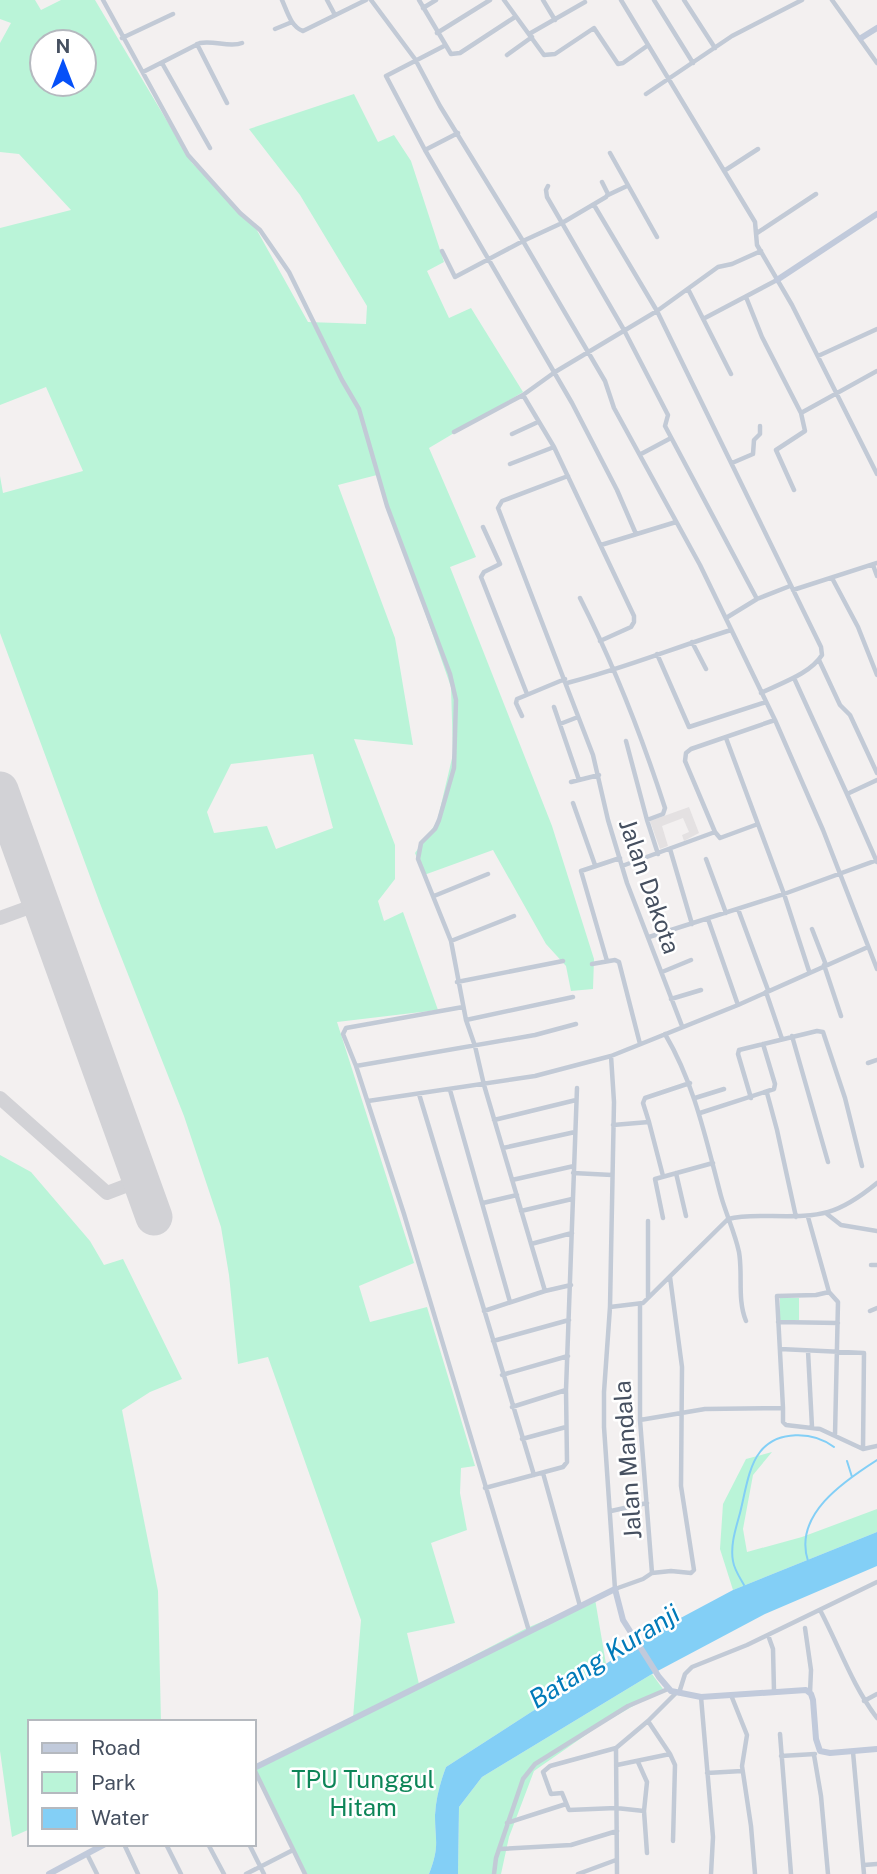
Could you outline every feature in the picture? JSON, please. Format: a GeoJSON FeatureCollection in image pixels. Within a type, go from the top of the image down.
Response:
{"type":"FeatureCollection","features":[{"type":"Feature","properties":{"kind":"street"},"geometry":{"type":"LineString","coordinates":[[103,0],[188,155],[240,213],[260,230],[289,272],[362,416],[387,506],[456,694],[456,750],[451,779],[438,824],[418,851],[420,864],[451,941],[466,1020],[545,1291]]}},
{"type":"Feature","properties":{"kind":"street"},"geometry":{"type":"LineString","coordinates":[[282,0],[292,22],[298,30],[303,31],[366,0]]}},
{"type":"Feature","properties":{"kind":"street"},"geometry":{"type":"LineString","coordinates":[[327,0],[335,15]]}},
{"type":"Feature","properties":{"kind":"street"},"geometry":{"type":"LineString","coordinates":[[371,0],[415,59],[605,381],[614,408],[641,454],[726,618],[775,720],[841,874],[877,969]]}},
{"type":"Feature","properties":{"kind":"street"},"geometry":{"type":"LineString","coordinates":[[419,0],[444,46],[454,55],[515,17]]}},
{"type":"Feature","properties":{"kind":"street"},"geometry":{"type":"LineString","coordinates":[[423,8],[436,0]]}},
{"type":"Feature","properties":{"kind":"street"},"geometry":{"type":"LineString","coordinates":[[437,33],[490,0]]}},
{"type":"Feature","properties":{"kind":"street"},"geometry":{"type":"LineString","coordinates":[[504,0],[543,54],[551,55],[595,28],[616,62],[621,64],[648,46]]}},
{"type":"Feature","properties":{"kind":"street"},"geometry":{"type":"LineString","coordinates":[[543,0],[555,20]]}},
{"type":"Feature","properties":{"kind":"street"},"geometry":{"type":"LineString","coordinates":[[622,0],[755,222],[756,241],[877,474]]}},
{"type":"Feature","properties":{"kind":"street"},"geometry":{"type":"LineString","coordinates":[[654,0],[693,63]]}},
{"type":"Feature","properties":{"kind":"street"},"geometry":{"type":"LineString","coordinates":[[684,0],[715,48]]}},
{"type":"Feature","properties":{"kind":"street"},"geometry":{"type":"LineString","coordinates":[[646,94],[715,48],[802,0]]}},
{"type":"Feature","properties":{"kind":"street"},"geometry":{"type":"LineString","coordinates":[[832,0],[877,63]]}},
{"type":"Feature","properties":{"kind":"street"},"geometry":{"type":"LineString","coordinates":[[508,55],[530,36],[585,2]]}},
{"type":"Feature","properties":{"kind":"street"},"geometry":{"type":"LineString","coordinates":[[122,38],[173,14]]}},
{"type":"Feature","properties":{"kind":"street"},"geometry":{"type":"LineString","coordinates":[[275,29],[292,22]]}},
{"type":"Feature","properties":{"kind":"street"},"geometry":{"type":"LineString","coordinates":[[861,38],[877,28]]}},
{"type":"Feature","properties":{"kind":"street"},"geometry":{"type":"LineString","coordinates":[[143,72],[197,44],[211,42],[236,46],[242,43]]}},
{"type":"Feature","properties":{"kind":"street"},"geometry":{"type":"LineString","coordinates":[[197,44],[227,103]]}},
{"type":"Feature","properties":{"kind":"street"},"geometry":{"type":"LineString","coordinates":[[444,46],[387,74],[386,79],[555,372],[618,490],[636,534]]}},
{"type":"Feature","properties":{"kind":"street"},"geometry":{"type":"LineString","coordinates":[[162,63],[209,148]]}},
{"type":"Feature","properties":{"kind":"street"},"geometry":{"type":"LineString","coordinates":[[425,150],[457,133]]}},
{"type":"Feature","properties":{"kind":"street"},"geometry":{"type":"LineString","coordinates":[[724,171],[758,149]]}},
{"type":"Feature","properties":{"kind":"street"},"geometry":{"type":"LineString","coordinates":[[610,153],[657,237]]}},
{"type":"Feature","properties":{"kind":"street"},"geometry":{"type":"LineString","coordinates":[[602,182],[607,196]]}},
{"type":"Feature","properties":{"kind":"street"},"geometry":{"type":"LineString","coordinates":[[548,186],[546,195],[624,330],[668,415],[664,423],[671,438],[757,599]]}},
{"type":"Feature","properties":{"kind":"street"},"geometry":{"type":"LineString","coordinates":[[442,251],[454,277],[562,223],[627,186]]}},
{"type":"Feature","properties":{"kind":"street"},"geometry":{"type":"LineString","coordinates":[[757,234],[816,194]]}},
{"type":"Feature","properties":{"kind":"street"},"geometry":{"type":"LineString","coordinates":[[594,205],[657,311],[821,647],[822,655],[819,660],[794,678],[761,692]]}},
{"type":"Feature","properties":{"kind":"street"},"geometry":{"type":"LineString","coordinates":[[703,319],[777,280],[877,214]]}},
{"type":"Feature","properties":{"kind":"street"},"geometry":{"type":"LineString","coordinates":[[454,432],[523,395],[555,372],[657,311],[718,267],[761,251]]}},
{"type":"Feature","properties":{"kind":"street"},"geometry":{"type":"LineString","coordinates":[[688,289],[731,374]]}},
{"type":"Feature","properties":{"kind":"street"},"geometry":{"type":"LineString","coordinates":[[746,297],[762,337],[801,412],[806,431],[776,450],[794,489]]}},
{"type":"Feature","properties":{"kind":"street"},"geometry":{"type":"LineString","coordinates":[[818,356],[877,329]]}},
{"type":"Feature","properties":{"kind":"street"},"geometry":{"type":"LineString","coordinates":[[801,412],[877,371]]}},
{"type":"Feature","properties":{"kind":"street"},"geometry":{"type":"LineString","coordinates":[[523,395],[554,447],[635,620],[631,626],[600,641]]}},
{"type":"Feature","properties":{"kind":"street"},"geometry":{"type":"LineString","coordinates":[[512,434],[538,422]]}},
{"type":"Feature","properties":{"kind":"street"},"geometry":{"type":"LineString","coordinates":[[732,463],[753,454],[754,440],[760,434],[760,426]]}},
{"type":"Feature","properties":{"kind":"street"},"geometry":{"type":"LineString","coordinates":[[641,454],[671,438]]}},
{"type":"Feature","properties":{"kind":"street"},"geometry":{"type":"LineString","coordinates":[[510,464],[554,447]]}},
{"type":"Feature","properties":{"kind":"street"},"geometry":{"type":"LineString","coordinates":[[869,459],[877,455]]}},
{"type":"Feature","properties":{"kind":"street","name":"Jalan Dakota"},"geometry":{"type":"LineString","coordinates":[[568,476],[502,501],[498,506],[593,755],[622,866],[682,1027]]}},
{"type":"Feature","properties":{"kind":"street"},"geometry":{"type":"LineString","coordinates":[[601,545],[676,522]]}},
{"type":"Feature","properties":{"kind":"street"},"geometry":{"type":"LineString","coordinates":[[483,527],[500,564],[484,572],[481,577],[527,694]]}},
{"type":"Feature","properties":{"kind":"street"},"geometry":{"type":"LineString","coordinates":[[726,618],[757,599],[875,564],[877,576]]}},
{"type":"Feature","properties":{"kind":"street"},"geometry":{"type":"LineString","coordinates":[[832,578],[858,627],[877,675]]}},
{"type":"Feature","properties":{"kind":"street"},"geometry":{"type":"LineString","coordinates":[[580,598],[614,671],[665,808],[663,814],[647,820]]}},
{"type":"Feature","properties":{"kind":"street"},"geometry":{"type":"LineString","coordinates":[[522,716],[517,700],[527,694],[566,681],[614,671],[731,630]]}},
{"type":"Feature","properties":{"kind":"street"},"geometry":{"type":"LineString","coordinates":[[692,642],[706,669]]}},
{"type":"Feature","properties":{"kind":"street"},"geometry":{"type":"LineString","coordinates":[[657,654],[689,727],[766,702]]}},
{"type":"Feature","properties":{"kind":"street"},"geometry":{"type":"LineString","coordinates":[[819,660],[840,705],[850,715],[877,773]]}},
{"type":"Feature","properties":{"kind":"street"},"geometry":{"type":"LineString","coordinates":[[649,937],[877,861],[794,678]]}},
{"type":"Feature","properties":{"kind":"street"},"geometry":{"type":"LineString","coordinates":[[554,707],[579,780]]}},
{"type":"Feature","properties":{"kind":"street"},"geometry":{"type":"LineString","coordinates":[[559,724],[578,717]]}},
{"type":"Feature","properties":{"kind":"street"},"geometry":{"type":"LineString","coordinates":[[758,824],[720,838],[703,806],[685,755],[691,749],[775,720]]}},
{"type":"Feature","properties":{"kind":"street"},"geometry":{"type":"LineString","coordinates":[[726,738],[784,894],[809,971]]}},
{"type":"Feature","properties":{"kind":"street"},"geometry":{"type":"LineString","coordinates":[[626,741],[659,854]]}},
{"type":"Feature","properties":{"kind":"street"},"geometry":{"type":"LineString","coordinates":[[571,782],[599,775]]}},
{"type":"Feature","properties":{"kind":"street"},"geometry":{"type":"LineString","coordinates":[[847,794],[877,780]]}},
{"type":"Feature","properties":{"kind":"street"},"geometry":{"type":"LineString","coordinates":[[573,803],[595,865]]}},
{"type":"Feature","properties":{"kind":"street"},"geometry":{"type":"LineString","coordinates":[[622,866],[715,832]]}},
{"type":"Feature","properties":{"kind":"street"},"geometry":{"type":"LineString","coordinates":[[670,849],[692,924]]}},
{"type":"Feature","properties":{"kind":"street"},"geometry":{"type":"LineString","coordinates":[[607,961],[581,871],[620,858]]}},
{"type":"Feature","properties":{"kind":"street"},"geometry":{"type":"LineString","coordinates":[[706,859],[726,913]]}},
{"type":"Feature","properties":{"kind":"street"},"geometry":{"type":"LineString","coordinates":[[434,896],[488,874]]}},
{"type":"Feature","properties":{"kind":"street"},"geometry":{"type":"LineString","coordinates":[[738,909],[782,1039]]}},
{"type":"Feature","properties":{"kind":"street"},"geometry":{"type":"LineString","coordinates":[[451,941],[514,916]]}},
{"type":"Feature","properties":{"kind":"street"},"geometry":{"type":"LineString","coordinates":[[708,919],[738,1005]]}},
{"type":"Feature","properties":{"kind":"street"},"geometry":{"type":"LineString","coordinates":[[812,929],[841,1016]]}},
{"type":"Feature","properties":{"kind":"street"},"geometry":{"type":"LineString","coordinates":[[368,1101],[535,1076],[611,1056],[738,1005],[809,971],[868,947]]}},
{"type":"Feature","properties":{"kind":"street"},"geometry":{"type":"LineString","coordinates":[[592,964],[617,960],[619,962],[640,1044]]}},
{"type":"Feature","properties":{"kind":"street"},"geometry":{"type":"LineString","coordinates":[[662,972],[691,960]]}},
{"type":"Feature","properties":{"kind":"street"},"geometry":{"type":"LineString","coordinates":[[457,982],[563,961]]}},
{"type":"Feature","properties":{"kind":"street"},"geometry":{"type":"LineString","coordinates":[[671,999],[701,990]]}},
{"type":"Feature","properties":{"kind":"street"},"geometry":{"type":"LineString","coordinates":[[466,1020],[573,997]]}},
{"type":"Feature","properties":{"kind":"street"},"geometry":{"type":"LineString","coordinates":[[463,1007],[346,1028],[343,1034],[368,1101],[529,1630]]}},
{"type":"Feature","properties":{"kind":"street"},"geometry":{"type":"LineString","coordinates":[[356,1066],[535,1035],[576,1024]]}},
{"type":"Feature","properties":{"kind":"street"},"geometry":{"type":"LineString","coordinates":[[751,1098],[738,1052],[741,1049],[820,1031],[825,1034],[862,1166]]}},
{"type":"Feature","properties":{"kind":"street"},"geometry":{"type":"LineString","coordinates":[[665,1034],[690,1083],[700,1113],[739,1252],[741,1303],[746,1321]]}},
{"type":"Feature","properties":{"kind":"street"},"geometry":{"type":"LineString","coordinates":[[792,1037],[828,1162]]}},
{"type":"Feature","properties":{"kind":"street"},"geometry":{"type":"LineString","coordinates":[[700,1113],[773,1091],[775,1086],[763,1044]]}},
{"type":"Feature","properties":{"kind":"street"},"geometry":{"type":"LineString","coordinates":[[611,1056],[614,1076],[610,1307],[604,1404],[615,1589],[620,1613],[631,1636],[659,1677],[668,1689],[677,1694],[701,1697],[774,1691],[803,1690],[810,1693]]}},
{"type":"Feature","properties":{"kind":"street"},"geometry":{"type":"LineString","coordinates":[[869,1063],[877,1060]]}},
{"type":"Feature","properties":{"kind":"street"},"geometry":{"type":"LineString","coordinates":[[663,1176],[643,1103],[645,1098],[690,1083]]}},
{"type":"Feature","properties":{"kind":"street"},"geometry":{"type":"LineString","coordinates":[[485,1488],[563,1467],[567,1462],[566,1390],[577,1088]]}},
{"type":"Feature","properties":{"kind":"street"},"geometry":{"type":"LineString","coordinates":[[695,1098],[724,1089]]}},
{"type":"Feature","properties":{"kind":"street"},"geometry":{"type":"LineString","coordinates":[[450,1090],[510,1301]]}},
{"type":"Feature","properties":{"kind":"street"},"geometry":{"type":"LineString","coordinates":[[767,1093],[778,1130],[796,1217]]}},
{"type":"Feature","properties":{"kind":"street"},"geometry":{"type":"LineString","coordinates":[[419,1094],[534,1475]]}},
{"type":"Feature","properties":{"kind":"street"},"geometry":{"type":"LineString","coordinates":[[494,1120],[576,1100]]}},
{"type":"Feature","properties":{"kind":"street"},"geometry":{"type":"LineString","coordinates":[[613,1125],[649,1122]]}},
{"type":"Feature","properties":{"kind":"street"},"geometry":{"type":"LineString","coordinates":[[503,1147],[575,1132]]}},
{"type":"Feature","properties":{"kind":"street"},"geometry":{"type":"LineString","coordinates":[[663,1219],[654,1181],[663,1176],[713,1163]]}},
{"type":"Feature","properties":{"kind":"street"},"geometry":{"type":"LineString","coordinates":[[512,1180],[574,1166]]}},
{"type":"Feature","properties":{"kind":"street"},"geometry":{"type":"LineString","coordinates":[[573,1173],[612,1175]]}},
{"type":"Feature","properties":{"kind":"street"},"geometry":{"type":"LineString","coordinates":[[676,1173],[686,1216]]}},
{"type":"Feature","properties":{"kind":"street"},"geometry":{"type":"LineString","coordinates":[[610,1307],[640,1304],[728,1219],[827,1214],[851,1203],[877,1183]]}},
{"type":"Feature","properties":{"kind":"street"},"geometry":{"type":"LineString","coordinates":[[482,1203],[517,1195]]}},
{"type":"Feature","properties":{"kind":"street"},"geometry":{"type":"LineString","coordinates":[[521,1211],[572,1199]]}},
{"type":"Feature","properties":{"kind":"street"},"geometry":{"type":"LineString","coordinates":[[827,1214],[841,1225],[877,1231]]}},
{"type":"Feature","properties":{"kind":"street"},"geometry":{"type":"LineString","coordinates":[[808,1217],[829,1292],[838,1302],[835,1435]]}},
{"type":"Feature","properties":{"kind":"street"},"geometry":{"type":"LineString","coordinates":[[648,1221],[648,1298]]}},
{"type":"Feature","properties":{"kind":"street"},"geometry":{"type":"LineString","coordinates":[[531,1244],[572,1233]]}},
{"type":"Feature","properties":{"kind":"street"},"geometry":{"type":"LineString","coordinates":[[652,1573],[691,1573],[694,1570],[681,1486],[682,1367],[670,1277]]}},
{"type":"Feature","properties":{"kind":"street"},"geometry":{"type":"LineString","coordinates":[[484,1311],[510,1301],[571,1285]]}},
{"type":"Feature","properties":{"kind":"street"},"geometry":{"type":"LineString","coordinates":[[829,1292],[816,1296],[778,1296],[782,1408],[785,1424],[812,1427],[863,1449],[877,1446]]}},
{"type":"Feature","properties":{"kind":"street","name":"Jalan Mandala"},"geometry":{"type":"LineString","coordinates":[[615,1589],[652,1573],[640,1420],[640,1304]]}},
{"type":"Feature","properties":{"kind":"street"},"geometry":{"type":"LineString","coordinates":[[870,1311],[877,1308]]}},
{"type":"Feature","properties":{"kind":"street"},"geometry":{"type":"LineString","coordinates":[[493,1341],[569,1320]]}},
{"type":"Feature","properties":{"kind":"street"},"geometry":{"type":"LineString","coordinates":[[778,1322],[838,1323]]}},
{"type":"Feature","properties":{"kind":"street"},"geometry":{"type":"LineString","coordinates":[[780,1349],[864,1354],[863,1449]]}},
{"type":"Feature","properties":{"kind":"street"},"geometry":{"type":"LineString","coordinates":[[808,1350],[812,1427]]}},
{"type":"Feature","properties":{"kind":"street"},"geometry":{"type":"LineString","coordinates":[[502,1375],[568,1356]]}},
{"type":"Feature","properties":{"kind":"street"},"geometry":{"type":"LineString","coordinates":[[512,1407],[566,1390]]}},
{"type":"Feature","properties":{"kind":"street"},"geometry":{"type":"LineString","coordinates":[[640,1420],[705,1409],[782,1408]]}},
{"type":"Feature","properties":{"kind":"street"},"geometry":{"type":"LineString","coordinates":[[522,1439],[566,1427]]}},
{"type":"Feature","properties":{"kind":"street"},"geometry":{"type":"LineString","coordinates":[[543,1473],[580,1606]]}},
{"type":"Feature","properties":{"kind":"street"},"geometry":{"type":"LineString","coordinates":[[610,1511],[647,1503]]}},
{"type":"Feature","properties":{"kind":"street"},"geometry":{"type":"LineString","coordinates":[[644,1811],[616,1808],[569,1810],[562,1793],[551,1794],[543,1775],[547,1768],[616,1748],[677,1694],[685,1674],[692,1667],[768,1635],[877,1582]]}},
{"type":"Feature","properties":{"kind":"street"},"geometry":{"type":"LineString","coordinates":[[256,1768],[615,1589]]}},
{"type":"Feature","properties":{"kind":"street"},"geometry":{"type":"LineString","coordinates":[[820,1610],[864,1701],[877,1718]]}},
{"type":"Feature","properties":{"kind":"street"},"geometry":{"type":"LineString","coordinates":[[805,1628],[828,1874]]}},
{"type":"Feature","properties":{"kind":"street"},"geometry":{"type":"LineString","coordinates":[[768,1635],[773,1649],[774,1691]]}},
{"type":"Feature","properties":{"kind":"street"},"geometry":{"type":"LineString","coordinates":[[494,1874],[496,1858],[523,1779],[535,1764],[628,1706],[668,1689]]}},
{"type":"Feature","properties":{"kind":"street"},"geometry":{"type":"LineString","coordinates":[[864,1701],[877,1694]]}},
{"type":"Feature","properties":{"kind":"street"},"geometry":{"type":"LineString","coordinates":[[731,1695],[747,1733],[742,1771],[755,1874]]}},
{"type":"Feature","properties":{"kind":"street"},"geometry":{"type":"LineString","coordinates":[[701,1697],[713,1837],[711,1874]]}},
{"type":"Feature","properties":{"kind":"street"},"geometry":{"type":"LineString","coordinates":[[648,1721],[670,1754],[676,1771],[673,1841]]}},
{"type":"Feature","properties":{"kind":"street"},"geometry":{"type":"LineString","coordinates":[[780,1734],[791,1874]]}},
{"type":"Feature","properties":{"kind":"street"},"geometry":{"type":"LineString","coordinates":[[616,1748],[617,1874]]}},
{"type":"Feature","properties":{"kind":"street"},"geometry":{"type":"LineString","coordinates":[[781,1756],[877,1749]]}},
{"type":"Feature","properties":{"kind":"street"},"geometry":{"type":"LineString","coordinates":[[853,1752],[864,1874]]}},
{"type":"Feature","properties":{"kind":"street"},"geometry":{"type":"LineString","coordinates":[[617,1765],[670,1754]]}},
{"type":"Feature","properties":{"kind":"street"},"geometry":{"type":"LineString","coordinates":[[638,1762],[647,1782],[644,1811],[647,1853]]}},
{"type":"Feature","properties":{"kind":"street"},"geometry":{"type":"LineString","coordinates":[[707,1773],[742,1771]]}},
{"type":"Feature","properties":{"kind":"street"},"geometry":{"type":"LineString","coordinates":[[256,1773],[305,1874]]}},
{"type":"Feature","properties":{"kind":"street"},"geometry":{"type":"LineString","coordinates":[[507,1823],[566,1804]]}},
{"type":"Feature","properties":{"kind":"street"},"geometry":{"type":"LineString","coordinates":[[500,1849],[571,1845],[617,1831]]}},
{"type":"Feature","properties":{"kind":"street"},"geometry":{"type":"LineString","coordinates":[[49,1874],[102,1846]]}},
{"type":"Feature","properties":{"kind":"street"},"geometry":{"type":"LineString","coordinates":[[125,1846],[138,1874]]}},
{"type":"Feature","properties":{"kind":"street"},"geometry":{"type":"LineString","coordinates":[[167,1846],[181,1874]]}},
{"type":"Feature","properties":{"kind":"street"},"geometry":{"type":"LineString","coordinates":[[209,1846],[224,1874]]}},
{"type":"Feature","properties":{"kind":"street"},"geometry":{"type":"LineString","coordinates":[[250,1846],[264,1874]]}},
{"type":"Feature","properties":{"kind":"street"},"geometry":{"type":"LineString","coordinates":[[246,1874],[293,1850]]}},
{"type":"Feature","properties":{"kind":"street"},"geometry":{"type":"LineString","coordinates":[[87,1854],[97,1874]]}},
{"type":"Feature","properties":{"kind":"street"},"geometry":{"type":"LineString","coordinates":[[578,1874],[617,1860]]}},
{"type":"Feature","properties":{"kind":"street"},"geometry":{"type":"LineString","coordinates":[[863,1865],[877,1864]]}},
{"type":"Feature","properties":{"kind":"shaded area"},"geometry":{"type":"Polygon","coordinates":[[[689,807],[699,833],[684,841],[682,835],[689,832],[683,818],[662,826],[668,846],[660,849],[650,821],[689,807]]]}},
{"type":"Feature","properties":{"kind":"green space","name":"TPU Tunggul Hitam"},"geometry":{"type":"Polygon","coordinates":[[[0,0],[35,0],[41,10],[61,0],[95,0],[192,163],[254,225],[308,322],[366,324],[367,306],[300,195],[249,129],[354,94],[378,142],[394,135],[411,161],[444,262],[427,271],[449,318],[471,308],[523,392],[429,448],[476,557],[450,567],[552,826],[594,959],[593,989],[571,991],[566,966],[546,944],[493,850],[424,875],[415,853],[437,822],[453,754],[451,687],[377,475],[338,485],[395,638],[413,745],[354,739],[395,845],[395,879],[378,901],[384,921],[403,912],[438,1010],[337,1022],[414,1263],[359,1286],[370,1322],[427,1307],[475,1466],[461,1468],[460,1493],[467,1530],[431,1543],[455,1623],[407,1633],[419,1684],[527,1628],[595,1599],[606,1664],[446,1767],[436,1803],[436,1850],[429,1874],[307,1874],[256,1774],[256,1769],[353,1718],[361,1620],[268,1357],[238,1364],[221,1227],[184,1116],[101,906],[0,633],[0,476],[3,493],[83,471],[46,387],[0,405],[0,228],[71,210],[19,154],[0,152],[0,43],[11,23],[0,19],[0,0]],[[313,754],[231,764],[207,812],[214,833],[267,826],[276,849],[333,828],[313,754]]]}},
{"type":"Feature","properties":{"kind":"green space"},"geometry":{"type":"Polygon","coordinates":[[[0,1155],[31,1172],[90,1241],[104,1265],[123,1259],[182,1379],[150,1392],[122,1410],[158,1591],[161,1720],[28,1720],[28,1830],[12,1837],[0,1751],[0,1155]]]}},
{"type":"Feature","properties":{"kind":"green space"},"geometry":{"type":"Polygon","coordinates":[[[780,1298],[799,1298],[799,1320],[780,1320],[780,1298]]]}},
{"type":"Feature","properties":{"kind":"green space"},"geometry":{"type":"Polygon","coordinates":[[[772,1452],[753,1475],[743,1529],[747,1552],[802,1537],[877,1509],[877,1532],[733,1590],[720,1549],[723,1504],[746,1459],[772,1452]]]}},
{"type":"Feature","properties":{"kind":"green space"},"geometry":{"type":"Polygon","coordinates":[[[652,1674],[663,1689],[600,1725],[534,1771],[509,1837],[501,1874],[458,1874],[459,1807],[482,1777],[652,1674]]]}},
{"type":"Feature","properties":{"kind":"water"},"geometry":{"type":"Polygon","coordinates":[[[877,1532],[877,1566],[765,1614],[652,1674],[482,1777],[459,1807],[458,1874],[429,1874],[436,1850],[436,1803],[446,1767],[660,1629],[733,1590],[877,1532]]]}},
{"type":"Feature","properties":{"kind":"waterway"},"geometry":{"type":"LineString","coordinates":[[744,1585],[735,1567],[732,1549],[747,1481],[756,1458],[767,1445],[796,1435],[816,1438],[834,1447]]}},
{"type":"Feature","properties":{"kind":"waterway"},"geometry":{"type":"LineString","coordinates":[[808,1561],[805,1544],[815,1514],[837,1489],[877,1460]]}},
{"type":"Feature","properties":{"kind":"waterway"},"geometry":{"type":"LineString","coordinates":[[847,1461],[852,1477]]}},
{"type":"Feature","properties":{"kind":"taxiway"},"geometry":{"type":"LineString","coordinates":[[0,918],[41,903]]}},
{"type":"Feature","properties":{"kind":"taxiway"},"geometry":{"type":"LineString","coordinates":[[0,1098],[107,1193],[141,1180]]}},
{"type":"Feature","properties":{"kind":"runway"},"geometry":{"type":"LineString","coordinates":[[0,790],[154,1217]]}},
{"type":"Feature","properties":{"kind":"water label","name":"Batang Kuranji"},"geometry":{"type":"Point","coordinates":[604,1656]}}]}
